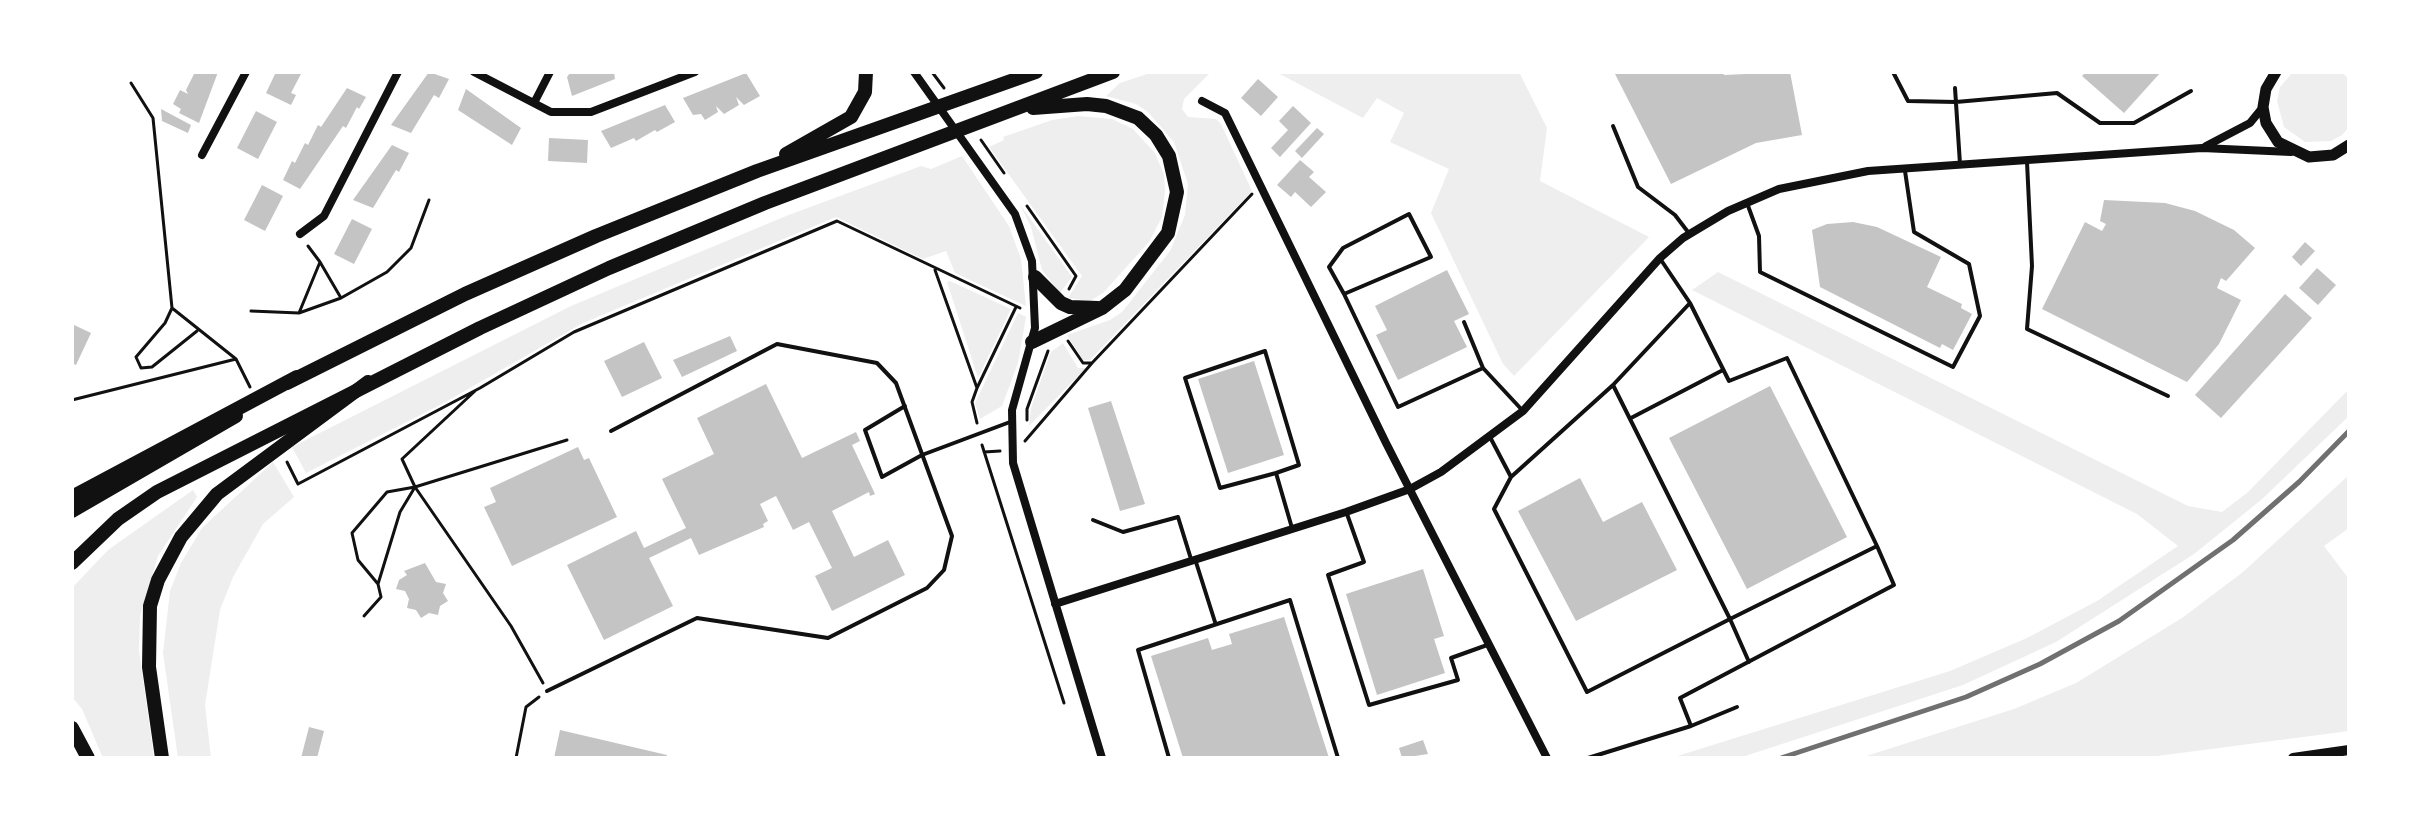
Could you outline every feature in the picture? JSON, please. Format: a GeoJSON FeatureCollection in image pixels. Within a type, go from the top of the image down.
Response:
{"type":"FeatureCollection","features":[{"type":"Feature","properties":{"kind":"highway"},"geometry":{"type":"LineString","coordinates":[[757,171],[851,117],[865,92],[866,72]]}},
{"type":"Feature","properties":{"kind":"highway"},"geometry":{"type":"LineString","coordinates":[[72,497],[297,377],[465,294],[596,236],[757,171],[921,114],[953,98],[1036,72]]}},
{"type":"Feature","properties":{"kind":"highway"},"geometry":{"type":"LineString","coordinates":[[72,563],[118,519],[157,492],[368,382],[609,268],[765,203],[932,141],[977,129],[1013,111],[1113,72]]}},
{"type":"Feature","properties":{"kind":"highway"},"geometry":{"type":"LineString","coordinates":[[1013,111],[1087,104],[1106,106],[1138,118],[1156,135],[1169,156],[1177,192],[1168,233],[1144,269],[1102,308],[1032,342]]}},
{"type":"Feature","properties":{"kind":"highway"},"geometry":{"type":"LineString","coordinates":[[1035,277],[1061,303],[1084,309],[1102,308]]}},
{"type":"Feature","properties":{"kind":"highway"},"geometry":{"type":"LineString","coordinates":[[72,511],[203,437],[297,377]]}},
{"type":"Feature","properties":{"kind":"highway"},"geometry":{"type":"LineString","coordinates":[[162,758],[149,667],[150,606],[158,580],[181,537],[217,494],[368,382]]}},
{"type":"Feature","properties":{"kind":"highway"},"geometry":{"type":"LineString","coordinates":[[72,728],[88,758]]}},
{"type":"Feature","properties":{"kind":"main road"},"geometry":{"type":"LineString","coordinates":[[2269,75],[2263,107],[2271,133],[2291,152],[2321,158],[2349,146]]}},
{"type":"Feature","properties":{"kind":"street"},"geometry":{"type":"LineString","coordinates":[[202,155],[246,72]]}},
{"type":"Feature","properties":{"kind":"street"},"geometry":{"type":"LineString","coordinates":[[300,234],[324,216],[398,72]]}},
{"type":"Feature","properties":{"kind":"street"},"geometry":{"type":"LineString","coordinates":[[474,72],[551,112],[591,112],[695,72]]}},
{"type":"Feature","properties":{"kind":"street"},"geometry":{"type":"LineString","coordinates":[[534,103],[550,72]]}},
{"type":"Feature","properties":{"kind":"street"},"geometry":{"type":"LineString","coordinates":[[914,72],[1015,214],[1035,277],[1036,314],[1032,342],[1010,422],[1011,450],[1102,758]]}},
{"type":"Feature","properties":{"kind":"street"},"geometry":{"type":"LineString","coordinates":[[1202,101],[1225,113],[1410,489],[1547,758]]}},
{"type":"Feature","properties":{"kind":"street"},"geometry":{"type":"LineString","coordinates":[[2202,148],[2250,123],[2263,107]]}},
{"type":"Feature","properties":{"kind":"street"},"geometry":{"type":"LineString","coordinates":[[1055,604],[1346,512],[1410,489],[1457,463],[1523,411],[1660,258],[1689,234],[1746,202],[1807,181],[1905,168],[2202,148],[2291,152]]}},
{"type":"Feature","properties":{"kind":"street"},"geometry":{"type":"LineString","coordinates":[[2293,758],[2349,750]]}},
{"type":"Feature","properties":{"kind":"lane"},"geometry":{"type":"LineString","coordinates":[[1893,72],[1908,101],[1956,102],[2057,93],[2100,123],[2134,123],[2191,91]]}},
{"type":"Feature","properties":{"kind":"lane"},"geometry":{"type":"LineString","coordinates":[[1955,88],[1960,164]]}},
{"type":"Feature","properties":{"kind":"lane"},"geometry":{"type":"LineString","coordinates":[[1613,126],[1638,187],[1675,215],[1689,234]]}},
{"type":"Feature","properties":{"kind":"lane"},"geometry":{"type":"LineString","coordinates":[[2027,160],[2032,266],[2027,329],[2168,396]]}},
{"type":"Feature","properties":{"kind":"lane"},"geometry":{"type":"LineString","coordinates":[[1746,202],[1759,236],[1760,272],[1953,367],[1980,316],[1969,264],[1914,232],[1905,168]]}},
{"type":"Feature","properties":{"kind":"lane"},"geometry":{"type":"LineString","coordinates":[[1344,294],[1431,257],[1409,214],[1343,248],[1329,267],[1398,407],[1483,368]]}},
{"type":"Feature","properties":{"kind":"lane"},"geometry":{"type":"LineString","coordinates":[[1660,258],[1690,303],[1729,381],[1787,358],[1894,585],[1680,698],[1691,726]]}},
{"type":"Feature","properties":{"kind":"lane"},"geometry":{"type":"LineString","coordinates":[[1690,303],[1613,385],[1511,477],[1494,509],[1587,692],[1877,546]]}},
{"type":"Feature","properties":{"kind":"lane"},"geometry":{"type":"LineString","coordinates":[[1464,322],[1483,368],[1523,411]]}},
{"type":"Feature","properties":{"kind":"lane"},"geometry":{"type":"LineString","coordinates":[[547,691],[697,618],[828,638],[927,588],[944,570],[952,536],[896,383],[877,363],[777,344],[611,431]]}},
{"type":"Feature","properties":{"kind":"lane"},"geometry":{"type":"LineString","coordinates":[[1265,351],[1299,465],[1276,473],[1220,488],[1185,378],[1265,351]]}},
{"type":"Feature","properties":{"kind":"lane"},"geometry":{"type":"LineString","coordinates":[[1631,418],[1723,370]]}},
{"type":"Feature","properties":{"kind":"lane"},"geometry":{"type":"LineString","coordinates":[[1613,385],[1749,662]]}},
{"type":"Feature","properties":{"kind":"lane"},"geometry":{"type":"LineString","coordinates":[[905,406],[865,430],[882,477],[922,455],[1010,422]]}},
{"type":"Feature","properties":{"kind":"lane"},"geometry":{"type":"LineString","coordinates":[[1490,437],[1511,477]]}},
{"type":"Feature","properties":{"kind":"lane"},"geometry":{"type":"LineString","coordinates":[[1276,473],[1292,528]]}},
{"type":"Feature","properties":{"kind":"lane"},"geometry":{"type":"LineString","coordinates":[[1346,512],[1364,562],[1328,575],[1369,705],[1458,680],[1451,658],[1490,644]]}},
{"type":"Feature","properties":{"kind":"lane"},"geometry":{"type":"LineString","coordinates":[[1093,520],[1123,532],[1178,517],[1215,622]]}},
{"type":"Feature","properties":{"kind":"lane"},"geometry":{"type":"LineString","coordinates":[[1169,758],[1138,650],[1215,622],[1290,600],[1338,758]]}},
{"type":"Feature","properties":{"kind":"lane"},"geometry":{"type":"LineString","coordinates":[[1588,758],[1691,726],[1737,707]]}},
{"type":"Feature","properties":{"kind":"path"},"geometry":{"type":"LineString","coordinates":[[932,72],[953,98]]}},
{"type":"Feature","properties":{"kind":"path"},"geometry":{"type":"LineString","coordinates":[[131,83],[153,118],[172,308],[165,323],[136,357],[141,368],[152,367],[197,331]]}},
{"type":"Feature","properties":{"kind":"path"},"geometry":{"type":"LineString","coordinates":[[977,129],[1004,173]]}},
{"type":"Feature","properties":{"kind":"path"},"geometry":{"type":"LineString","coordinates":[[984,452],[1011,450],[1026,440],[1092,363],[1259,186]]}},
{"type":"Feature","properties":{"kind":"path"},"geometry":{"type":"LineString","coordinates":[[1022,199],[1076,276],[1061,303]]}},
{"type":"Feature","properties":{"kind":"path"},"geometry":{"type":"LineString","coordinates":[[251,311],[299,313],[341,298],[387,272],[411,248],[429,200]]}},
{"type":"Feature","properties":{"kind":"path"},"geometry":{"type":"LineString","coordinates":[[294,476],[298,484],[480,388],[574,332],[837,221],[935,270],[1036,314]]}},
{"type":"Feature","properties":{"kind":"path"},"geometry":{"type":"LineString","coordinates":[[300,234],[341,298]]}},
{"type":"Feature","properties":{"kind":"path"},"geometry":{"type":"LineString","coordinates":[[299,313],[320,262]]}},
{"type":"Feature","properties":{"kind":"path"},"geometry":{"type":"LineString","coordinates":[[935,270],[977,388]]}},
{"type":"Feature","properties":{"kind":"path"},"geometry":{"type":"LineString","coordinates":[[1016,307],[972,402],[984,452],[1064,703]]}},
{"type":"Feature","properties":{"kind":"path"},"geometry":{"type":"LineString","coordinates":[[72,400],[236,359],[197,331],[172,308]]}},
{"type":"Feature","properties":{"kind":"path"},"geometry":{"type":"LineString","coordinates":[[1026,440],[1027,409],[1049,349],[1067,338],[1083,363],[1092,363]]}},
{"type":"Feature","properties":{"kind":"path"},"geometry":{"type":"LineString","coordinates":[[480,388],[402,459],[415,487],[511,626],[547,691],[526,707],[516,758]]}},
{"type":"Feature","properties":{"kind":"path"},"geometry":{"type":"LineString","coordinates":[[364,616],[381,597],[378,584],[358,560],[352,533],[387,492],[415,487],[567,440]]}},
{"type":"Feature","properties":{"kind":"path"},"geometry":{"type":"LineString","coordinates":[[378,584],[400,512],[415,487]]}},
{"type":"Feature","properties":{"kind":"shaded area"},"geometry":{"type":"Polygon","coordinates":[[[1153,72],[1211,72],[1184,99],[1182,109],[1188,117],[1216,119],[1221,124],[1252,191],[1090,360],[1083,360],[1067,335],[1110,320],[1122,312],[1170,251],[1185,215],[1188,184],[1174,142],[1148,112],[1136,104],[1106,96],[1120,83],[1153,72]]]}},
{"type":"Feature","properties":{"kind":"shaded area"},"geometry":{"type":"Polygon","coordinates":[[[1276,72],[1519,72],[1547,128],[1540,181],[1649,237],[1514,376],[1503,364],[1431,213],[1449,169],[1390,142],[1404,113],[1377,98],[1363,118],[1276,72]]]}},
{"type":"Feature","properties":{"kind":"shaded area"},"geometry":{"type":"Polygon","coordinates":[[[2293,72],[2341,72],[2348,78],[2349,127],[2342,135],[2331,141],[2305,142],[2284,127],[2277,101],[2280,87],[2293,72]]]}},
{"type":"Feature","properties":{"kind":"shaded area"},"geometry":{"type":"Polygon","coordinates":[[[1078,116],[1112,119],[1133,129],[1155,153],[1164,175],[1165,190],[1162,217],[1149,242],[1103,293],[1090,301],[1068,298],[1082,276],[989,147],[1004,140],[1003,137],[1052,120],[1078,116]]]}},
{"type":"Feature","properties":{"kind":"shaded area"},"geometry":{"type":"Polygon","coordinates":[[[962,156],[1009,226],[1021,259],[1026,306],[955,273],[946,251],[923,259],[836,217],[583,323],[442,404],[306,473],[292,447],[571,306],[786,216],[921,166],[931,169],[962,156]]]}},
{"type":"Feature","properties":{"kind":"shaded area"},"geometry":{"type":"Polygon","coordinates":[[[1019,203],[1072,277],[1060,293],[1042,270],[1031,227],[1019,203]]]}},
{"type":"Feature","properties":{"kind":"shaded area"},"geometry":{"type":"Polygon","coordinates":[[[1718,272],[2188,506],[2222,512],[2248,492],[2349,389],[2349,416],[2261,500],[2194,554],[2056,642],[1963,685],[1739,758],[1671,758],[1950,671],[2027,638],[2097,601],[2178,546],[2137,514],[1692,290],[1718,272]]]}},
{"type":"Feature","properties":{"kind":"shaded area"},"geometry":{"type":"Polygon","coordinates":[[[947,282],[1011,309],[978,378],[947,282]]]}},
{"type":"Feature","properties":{"kind":"shaded area"},"geometry":{"type":"Polygon","coordinates":[[[1018,313],[1026,317],[1018,363],[1002,406],[980,419],[975,403],[1018,313]]]}},
{"type":"Feature","properties":{"kind":"shaded area"},"geometry":{"type":"Polygon","coordinates":[[[1063,343],[1078,368],[1086,368],[1029,426],[1031,408],[1051,352],[1063,343]]]}},
{"type":"Feature","properties":{"kind":"shaded area"},"geometry":{"type":"Polygon","coordinates":[[[273,462],[294,497],[263,524],[233,577],[220,610],[205,705],[211,758],[178,758],[163,653],[170,591],[181,563],[202,528],[273,462]]]}},
{"type":"Feature","properties":{"kind":"shaded area"},"geometry":{"type":"Polygon","coordinates":[[[2349,475],[2349,528],[2324,546],[2349,579],[2349,731],[2142,758],[1860,758],[2014,709],[2076,683],[2182,618],[2243,572],[2349,475]]]}},
{"type":"Feature","properties":{"kind":"shaded area"},"geometry":{"type":"Polygon","coordinates":[[[193,490],[197,497],[158,556],[140,616],[139,651],[154,758],[103,758],[82,709],[72,697],[72,588],[108,550],[193,490]]]}},
{"type":"Feature","properties":{"kind":"building"},"geometry":{"type":"Polygon","coordinates":[[[195,72],[218,72],[199,123],[179,113],[181,109],[173,104],[180,90],[188,94],[186,90],[195,72]]]}},
{"type":"Feature","properties":{"kind":"building"},"geometry":{"type":"Polygon","coordinates":[[[276,72],[302,72],[291,93],[296,95],[291,105],[266,93],[276,72]]]}},
{"type":"Feature","properties":{"kind":"building"},"geometry":{"type":"Polygon","coordinates":[[[429,72],[449,79],[439,98],[434,95],[411,133],[391,125],[429,72]]]}},
{"type":"Feature","properties":{"kind":"building"},"geometry":{"type":"Polygon","coordinates":[[[614,72],[615,79],[572,96],[567,77],[570,73],[614,72]]]}},
{"type":"Feature","properties":{"kind":"building"},"geometry":{"type":"Polygon","coordinates":[[[1614,72],[1723,72],[1724,75],[1790,72],[1802,135],[1756,143],[1671,184],[1614,72]]]}},
{"type":"Feature","properties":{"kind":"building"},"geometry":{"type":"Polygon","coordinates":[[[2086,72],[2161,72],[2124,113],[2082,76],[2086,72]]]}},
{"type":"Feature","properties":{"kind":"building"},"geometry":{"type":"Polygon","coordinates":[[[746,73],[760,96],[744,105],[736,97],[739,105],[724,114],[716,106],[718,112],[705,120],[701,114],[693,115],[683,98],[746,73]]]}},
{"type":"Feature","properties":{"kind":"building"},"geometry":{"type":"Polygon","coordinates":[[[1258,79],[1278,97],[1261,116],[1241,98],[1258,79]]]}},
{"type":"Feature","properties":{"kind":"building"},"geometry":{"type":"Polygon","coordinates":[[[347,88],[366,97],[346,128],[343,126],[300,189],[283,180],[292,161],[295,163],[305,143],[308,145],[318,125],[321,127],[347,88]]]}},
{"type":"Feature","properties":{"kind":"building"},"geometry":{"type":"Polygon","coordinates":[[[466,89],[521,128],[512,145],[458,110],[466,89]]]}},
{"type":"Feature","properties":{"kind":"building"},"geometry":{"type":"Polygon","coordinates":[[[665,105],[675,122],[636,141],[634,138],[611,148],[601,131],[665,105]]]}},
{"type":"Feature","properties":{"kind":"building"},"geometry":{"type":"Polygon","coordinates":[[[1293,106],[1311,123],[1280,157],[1271,148],[1288,130],[1279,121],[1293,106]]]}},
{"type":"Feature","properties":{"kind":"building"},"geometry":{"type":"Polygon","coordinates":[[[161,109],[191,125],[188,133],[162,121],[161,109]]]}},
{"type":"Feature","properties":{"kind":"building"},"geometry":{"type":"Polygon","coordinates":[[[256,111],[277,122],[258,159],[237,148],[256,111]]]}},
{"type":"Feature","properties":{"kind":"building"},"geometry":{"type":"Polygon","coordinates":[[[1317,128],[1324,134],[1302,158],[1295,151],[1317,128]]]}},
{"type":"Feature","properties":{"kind":"building"},"geometry":{"type":"Polygon","coordinates":[[[549,138],[588,140],[587,163],[548,161],[549,138]]]}},
{"type":"Feature","properties":{"kind":"building"},"geometry":{"type":"Polygon","coordinates":[[[392,145],[409,153],[399,172],[396,170],[373,208],[353,200],[392,145]]]}},
{"type":"Feature","properties":{"kind":"building"},"geometry":{"type":"Polygon","coordinates":[[[1300,160],[1314,172],[1309,177],[1326,192],[1311,207],[1295,192],[1291,197],[1277,185],[1300,160]]]}},
{"type":"Feature","properties":{"kind":"building"},"geometry":{"type":"Polygon","coordinates":[[[262,185],[283,196],[265,231],[244,220],[262,185]]]}},
{"type":"Feature","properties":{"kind":"building"},"geometry":{"type":"Polygon","coordinates":[[[2104,200],[2165,203],[2195,211],[2234,230],[2255,248],[2226,281],[2221,278],[2217,288],[2241,300],[2219,344],[2187,382],[2042,309],[2085,222],[2102,231],[2106,224],[2100,221],[2104,200]]]}},
{"type":"Feature","properties":{"kind":"building"},"geometry":{"type":"Polygon","coordinates":[[[352,219],[372,229],[354,264],[334,254],[352,219]]]}},
{"type":"Feature","properties":{"kind":"building"},"geometry":{"type":"Polygon","coordinates":[[[1853,222],[1877,227],[1941,257],[1927,287],[1962,304],[1961,308],[1972,314],[1953,350],[1942,344],[1940,348],[1820,287],[1812,230],[1827,224],[1853,222]]]}},
{"type":"Feature","properties":{"kind":"building"},"geometry":{"type":"Polygon","coordinates":[[[2305,242],[2315,251],[2301,266],[2292,257],[2305,242]]]}},
{"type":"Feature","properties":{"kind":"building"},"geometry":{"type":"Polygon","coordinates":[[[2317,268],[2336,285],[2318,305],[2299,288],[2317,268]]]}},
{"type":"Feature","properties":{"kind":"building"},"geometry":{"type":"Polygon","coordinates":[[[1447,270],[1469,314],[1454,321],[1467,347],[1398,380],[1376,335],[1387,330],[1375,306],[1447,270]]]}},
{"type":"Feature","properties":{"kind":"building"},"geometry":{"type":"Polygon","coordinates":[[[2285,294],[2312,318],[2221,418],[2195,395],[2285,294]]]}},
{"type":"Feature","properties":{"kind":"building"},"geometry":{"type":"Polygon","coordinates":[[[72,324],[91,333],[76,365],[72,363],[72,324]]]}},
{"type":"Feature","properties":{"kind":"building"},"geometry":{"type":"Polygon","coordinates":[[[730,336],[737,351],[682,377],[673,360],[730,336]]]}},
{"type":"Feature","properties":{"kind":"building"},"geometry":{"type":"Polygon","coordinates":[[[644,342],[662,378],[622,397],[604,361],[644,342]]]}},
{"type":"Feature","properties":{"kind":"building"},"geometry":{"type":"Polygon","coordinates":[[[1254,361],[1284,455],[1228,473],[1198,379],[1254,361]]]}},
{"type":"Feature","properties":{"kind":"building"},"geometry":{"type":"Polygon","coordinates":[[[766,384],[802,458],[856,432],[860,441],[852,445],[875,494],[870,496],[869,492],[832,511],[854,557],[888,540],[905,575],[832,611],[815,576],[832,568],[809,522],[793,530],[776,496],[760,504],[768,521],[763,524],[764,527],[699,555],[691,538],[649,558],[673,606],[604,640],[567,565],[636,531],[644,548],[686,528],[662,479],[714,454],[697,418],[766,384]]]}},
{"type":"Feature","properties":{"kind":"building"},"geometry":{"type":"Polygon","coordinates":[[[1770,386],[1847,537],[1747,589],[1669,438],[1770,386]]]}},
{"type":"Feature","properties":{"kind":"building"},"geometry":{"type":"Polygon","coordinates":[[[1111,401],[1145,504],[1120,511],[1088,408],[1111,401]]]}},
{"type":"Feature","properties":{"kind":"building"},"geometry":{"type":"Polygon","coordinates":[[[578,447],[584,460],[589,458],[617,517],[512,566],[484,507],[496,502],[490,488],[578,447]]]}},
{"type":"Feature","properties":{"kind":"building"},"geometry":{"type":"Polygon","coordinates":[[[1580,478],[1603,522],[1642,502],[1677,570],[1576,621],[1518,511],[1580,478]]]}},
{"type":"Feature","properties":{"kind":"building"},"geometry":{"type":"Polygon","coordinates":[[[425,563],[436,582],[446,584],[443,593],[448,601],[440,606],[438,615],[429,613],[421,618],[416,610],[407,608],[409,599],[405,591],[396,589],[399,580],[407,575],[404,571],[425,563]]]}},
{"type":"Feature","properties":{"kind":"building"},"geometry":{"type":"Polygon","coordinates":[[[1423,569],[1444,636],[1434,639],[1445,673],[1377,695],[1346,594],[1423,569]]]}},
{"type":"Feature","properties":{"kind":"building"},"geometry":{"type":"Polygon","coordinates":[[[1284,617],[1329,758],[1183,758],[1151,656],[1208,638],[1212,650],[1232,644],[1229,634],[1284,617]]]}},
{"type":"Feature","properties":{"kind":"building"},"geometry":{"type":"Polygon","coordinates":[[[309,727],[324,731],[317,758],[301,758],[309,727]]]}},
{"type":"Feature","properties":{"kind":"building"},"geometry":{"type":"Polygon","coordinates":[[[560,730],[667,755],[666,758],[554,758],[560,730]]]}},
{"type":"Feature","properties":{"kind":"building"},"geometry":{"type":"Polygon","coordinates":[[[1423,740],[1428,754],[1402,758],[1399,748],[1423,740]]]}},
{"type":"Feature","properties":{"kind":"railway"},"geometry":{"type":"LineString","coordinates":[[1781,758],[1966,697],[2040,664],[2119,621],[2233,540],[2299,482],[2349,431]]}}]}
